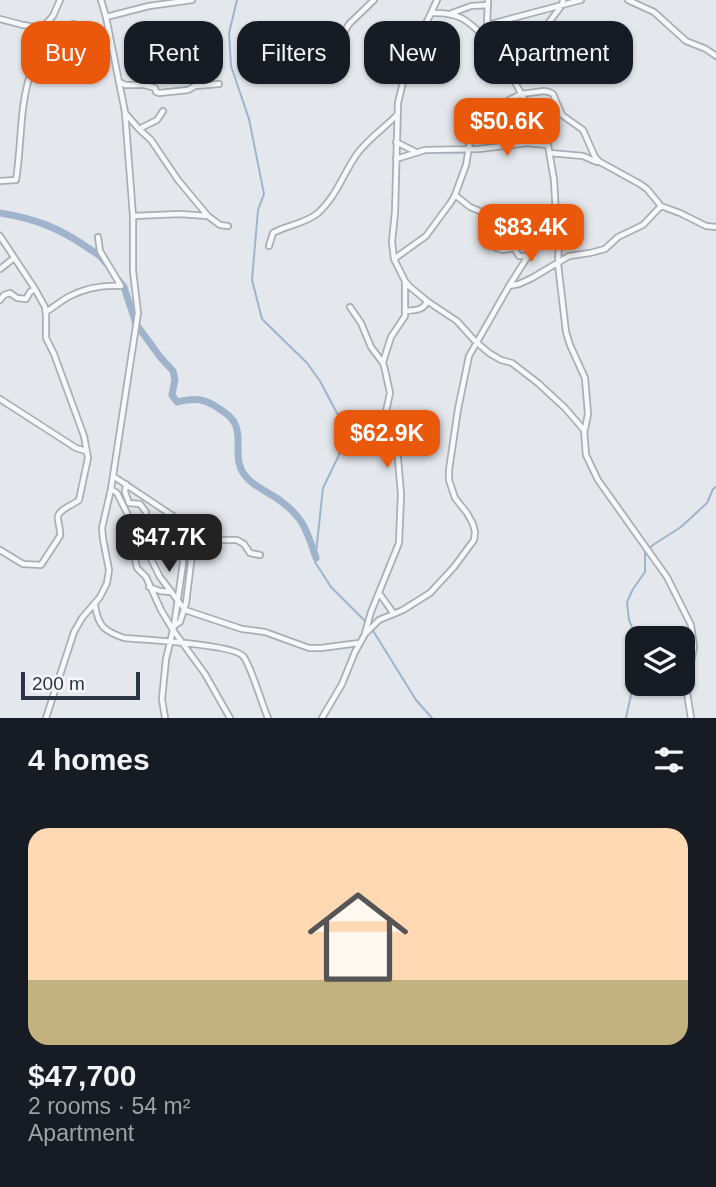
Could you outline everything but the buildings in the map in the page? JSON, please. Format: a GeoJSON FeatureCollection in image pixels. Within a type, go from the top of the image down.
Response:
{"type":"FeatureCollection","features":[{"type":"Feature","properties":{"kind":"street"},"geometry":{"type":"LineString","coordinates":[[48,21],[60,0]]}},
{"type":"Feature","properties":{"kind":"street"},"geometry":{"type":"LineString","coordinates":[[46,718],[74,632],[104,591],[109,577],[102,528],[111,489],[138,313],[133,271],[133,216],[125,112],[101,0]]}},
{"type":"Feature","properties":{"kind":"street"},"geometry":{"type":"LineString","coordinates":[[106,17],[149,6],[192,0]]}},
{"type":"Feature","properties":{"kind":"street"},"geometry":{"type":"LineString","coordinates":[[350,23],[374,0]]}},
{"type":"Feature","properties":{"kind":"street"},"geometry":{"type":"LineString","coordinates":[[437,0],[416,43],[396,115],[392,242],[394,259],[405,281],[427,301],[457,321],[475,341],[496,358],[512,363],[538,383],[584,430]]}},
{"type":"Feature","properties":{"kind":"street"},"geometry":{"type":"LineString","coordinates":[[501,21],[581,0]]}},
{"type":"Feature","properties":{"kind":"street"},"geometry":{"type":"LineString","coordinates":[[628,0],[654,12],[687,41],[706,49],[716,57]]}},
{"type":"Feature","properties":{"kind":"street"},"geometry":{"type":"LineString","coordinates":[[431,13],[452,13],[488,2],[487,21]]}},
{"type":"Feature","properties":{"kind":"street"},"geometry":{"type":"LineString","coordinates":[[549,21],[562,3]]}},
{"type":"Feature","properties":{"kind":"street"},"geometry":{"type":"LineString","coordinates":[[452,13],[474,27]]}},
{"type":"Feature","properties":{"kind":"street"},"geometry":{"type":"LineString","coordinates":[[0,19],[21,24]]}},
{"type":"Feature","properties":{"kind":"street"},"geometry":{"type":"LineString","coordinates":[[122,83],[144,85],[155,88],[159,93],[219,84]]}},
{"type":"Feature","properties":{"kind":"street"},"geometry":{"type":"LineString","coordinates":[[0,181],[16,180],[20,153],[19,132],[27,84]]}},
{"type":"Feature","properties":{"kind":"street"},"geometry":{"type":"LineString","coordinates":[[515,84],[550,153],[566,332],[585,378],[588,414],[584,430],[586,455],[598,480],[667,577],[691,625],[694,647],[687,693],[691,718]]}},
{"type":"Feature","properties":{"kind":"street"},"geometry":{"type":"LineString","coordinates":[[394,259],[426,236],[455,195],[466,165],[470,141],[504,104],[521,94],[544,91],[553,94],[562,115],[583,130],[594,157],[600,162]]}},
{"type":"Feature","properties":{"kind":"street"},"geometry":{"type":"LineString","coordinates":[[138,130],[157,121],[163,111]]}},
{"type":"Feature","properties":{"kind":"street"},"geometry":{"type":"LineString","coordinates":[[125,112],[138,130],[151,140],[173,174],[208,216],[220,225],[228,226]]}},
{"type":"Feature","properties":{"kind":"street"},"geometry":{"type":"LineString","coordinates":[[269,246],[273,233],[317,214],[337,190],[364,145],[396,115]]}},
{"type":"Feature","properties":{"kind":"street"},"geometry":{"type":"LineString","coordinates":[[396,142],[415,152]]}},
{"type":"Feature","properties":{"kind":"street"},"geometry":{"type":"LineString","coordinates":[[396,159],[432,149],[484,149],[527,143],[548,145]]}},
{"type":"Feature","properties":{"kind":"street"},"geometry":{"type":"LineString","coordinates":[[550,153],[583,156],[600,162],[647,189],[661,206],[699,223],[716,227]]}},
{"type":"Feature","properties":{"kind":"street"},"geometry":{"type":"LineString","coordinates":[[455,195],[497,222],[498,249],[514,248],[519,256],[528,256]]}},
{"type":"Feature","properties":{"kind":"street"},"geometry":{"type":"LineString","coordinates":[[509,286],[519,285],[574,254],[605,248],[621,235],[643,225],[661,206]]}},
{"type":"Feature","properties":{"kind":"street"},"geometry":{"type":"LineString","coordinates":[[133,216],[208,216]]}},
{"type":"Feature","properties":{"kind":"street"},"geometry":{"type":"LineString","coordinates":[[322,718],[342,684],[365,634],[379,620],[430,593],[474,540],[474,528],[467,513],[455,498],[449,480],[469,356],[475,341],[509,286],[554,221]]}},
{"type":"Feature","properties":{"kind":"street"},"geometry":{"type":"LineString","coordinates":[[0,236],[36,289],[46,312],[46,338],[74,407],[88,458],[79,500],[58,516],[61,531],[41,565],[23,564],[0,550]]}},
{"type":"Feature","properties":{"kind":"street"},"geometry":{"type":"LineString","coordinates":[[46,312],[70,296],[106,285],[121,286],[100,251],[98,237]]}},
{"type":"Feature","properties":{"kind":"street"},"geometry":{"type":"LineString","coordinates":[[0,269],[14,258]]}},
{"type":"Feature","properties":{"kind":"street"},"geometry":{"type":"LineString","coordinates":[[383,363],[391,337],[405,311],[405,281]]}},
{"type":"Feature","properties":{"kind":"street"},"geometry":{"type":"LineString","coordinates":[[0,300],[9,293],[26,299],[30,292],[36,289]]}},
{"type":"Feature","properties":{"kind":"street"},"geometry":{"type":"LineString","coordinates":[[405,311],[422,308],[427,301]]}},
{"type":"Feature","properties":{"kind":"street"},"geometry":{"type":"LineString","coordinates":[[350,307],[371,347],[383,363],[390,393],[385,415],[397,448],[401,494],[399,543],[365,634]]}},
{"type":"Feature","properties":{"kind":"street"},"geometry":{"type":"LineString","coordinates":[[0,399],[76,448],[86,451]]}},
{"type":"Feature","properties":{"kind":"street"},"geometry":{"type":"LineString","coordinates":[[113,476],[179,520],[194,538],[237,540],[244,544],[250,553],[260,555]]}},
{"type":"Feature","properties":{"kind":"street"},"geometry":{"type":"LineString","coordinates":[[126,484],[125,492],[129,503],[141,504],[146,512],[145,532],[151,548],[150,557],[160,577],[184,610],[242,629],[265,632],[309,648],[359,643]]}},
{"type":"Feature","properties":{"kind":"street"},"geometry":{"type":"LineString","coordinates":[[111,489],[117,493],[129,519],[137,568],[145,577],[183,644],[214,688],[230,718]]}},
{"type":"Feature","properties":{"kind":"street"},"geometry":{"type":"LineString","coordinates":[[165,718],[162,699],[184,552],[173,516]]}},
{"type":"Feature","properties":{"kind":"street"},"geometry":{"type":"LineString","coordinates":[[173,628],[180,622],[184,610],[194,538]]}},
{"type":"Feature","properties":{"kind":"street"},"geometry":{"type":"LineString","coordinates":[[149,587],[178,593]]}},
{"type":"Feature","properties":{"kind":"street"},"geometry":{"type":"LineString","coordinates":[[379,592],[394,614]]}},
{"type":"Feature","properties":{"kind":"street"},"geometry":{"type":"LineString","coordinates":[[95,604],[96,616],[102,628],[111,634],[242,654],[268,718]]}},
{"type":"Feature","properties":{"kind":"waterway"},"geometry":{"type":"LineString","coordinates":[[237,0],[229,33],[231,66],[249,119],[264,194],[258,210],[252,280],[262,319],[307,363],[339,417],[339,455],[323,488],[315,562],[331,587],[366,622]]}},
{"type":"Feature","properties":{"kind":"waterway"},"geometry":{"type":"LineString","coordinates":[[0,213],[56,229],[102,257],[105,262]]}},
{"type":"Feature","properties":{"kind":"waterway"},"geometry":{"type":"LineString","coordinates":[[118,280],[124,287],[136,324],[173,371],[175,379],[172,395],[177,402],[208,402],[231,418],[237,429],[238,458],[243,472],[251,482],[298,517],[316,558]]}},
{"type":"Feature","properties":{"kind":"waterway"},"geometry":{"type":"LineString","coordinates":[[626,718],[631,695],[628,666],[635,634],[629,620],[627,602],[645,572],[645,553],[681,527],[707,503],[716,487]]}},
{"type":"Feature","properties":{"kind":"waterway"},"geometry":{"type":"LineString","coordinates":[[372,629],[416,700],[432,718]]}}]}
